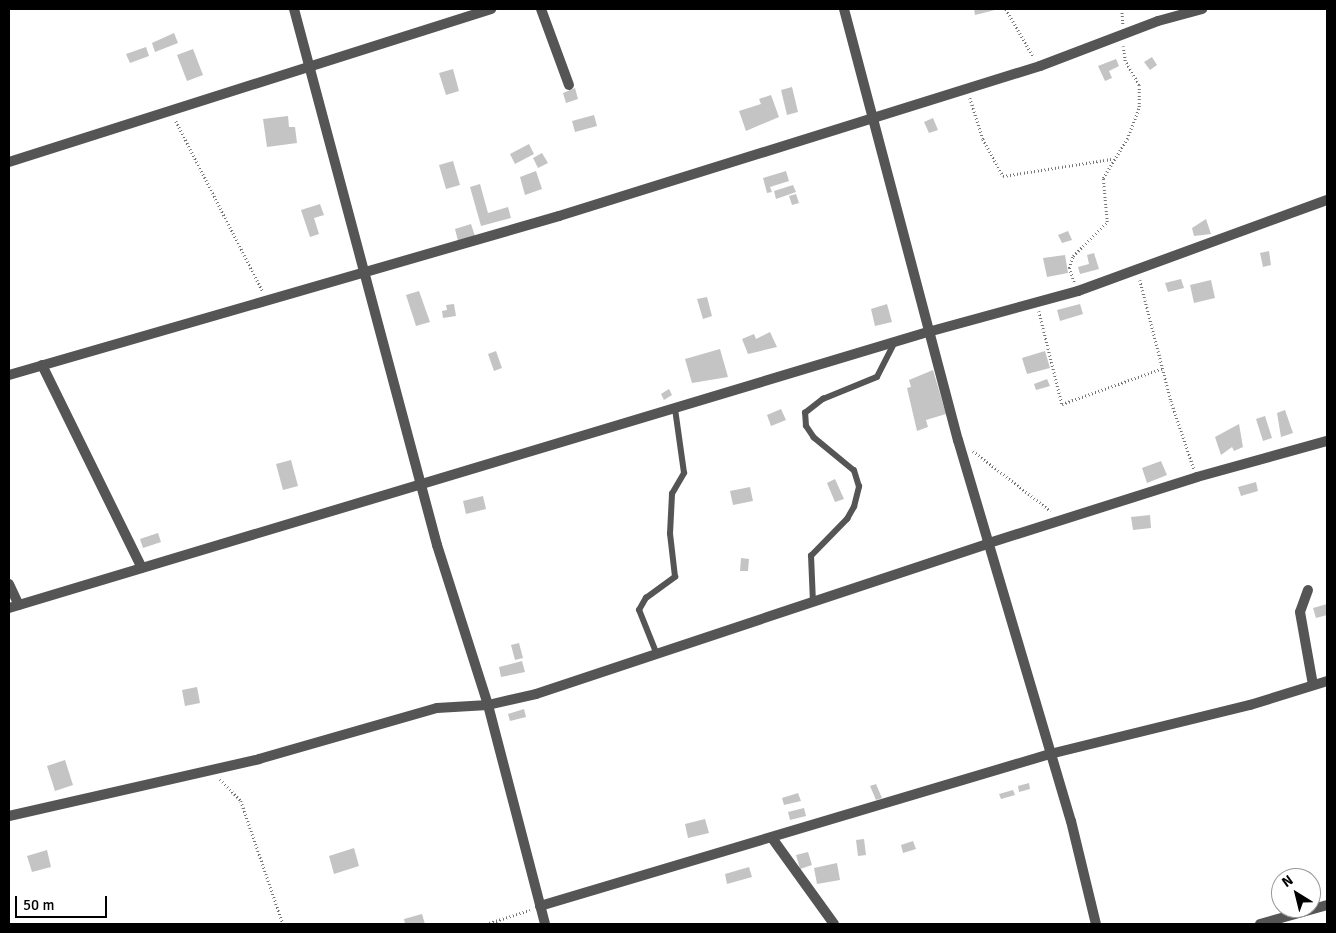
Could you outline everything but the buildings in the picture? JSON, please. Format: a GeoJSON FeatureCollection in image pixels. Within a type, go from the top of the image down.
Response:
{"type":"FeatureCollection","features":[{"type":"Feature","properties":{"kind":"street"},"geometry":{"type":"LineString","coordinates":[[294,9],[422,482],[437,545],[488,705],[545,924]]}},
{"type":"Feature","properties":{"kind":"street"},"geometry":{"type":"LineString","coordinates":[[9,162],[308,65],[491,9]]}},
{"type":"Feature","properties":{"kind":"street"},"geometry":{"type":"LineString","coordinates":[[540,9],[569,85]]}},
{"type":"Feature","properties":{"kind":"street"},"geometry":{"type":"LineString","coordinates":[[844,9],[928,332],[986,544],[1071,821],[1096,924]]}},
{"type":"Feature","properties":{"kind":"street"},"geometry":{"type":"LineString","coordinates":[[9,375],[268,300],[364,270],[558,216],[873,116],[1040,66],[1127,35],[1158,21],[1202,9]]}},
{"type":"Feature","properties":{"kind":"street"},"geometry":{"type":"LineString","coordinates":[[9,584],[14,606],[422,482],[675,409],[928,332],[1078,291],[1327,200]]}},
{"type":"Feature","properties":{"kind":"street"},"geometry":{"type":"LineString","coordinates":[[42,366],[142,568]]}},
{"type":"Feature","properties":{"kind":"street"},"geometry":{"type":"LineString","coordinates":[[9,816],[208,768],[259,759],[437,708],[488,705],[536,694],[1063,519],[1197,477],[1327,441]]}},
{"type":"Feature","properties":{"kind":"street"},"geometry":{"type":"LineString","coordinates":[[1308,590],[1300,612],[1313,685]]}},
{"type":"Feature","properties":{"kind":"street"},"geometry":{"type":"LineString","coordinates":[[540,906],[1050,754],[1250,705],[1327,681]]}},
{"type":"Feature","properties":{"kind":"street"},"geometry":{"type":"LineString","coordinates":[[772,838],[834,924]]}},
{"type":"Feature","properties":{"kind":"street"},"geometry":{"type":"LineString","coordinates":[[1260,924],[1327,905]]}},
{"type":"Feature","properties":{"kind":"lane"},"geometry":{"type":"LineString","coordinates":[[813,602],[811,556],[847,519],[854,507],[859,487],[854,471],[814,438],[806,426],[805,413],[823,399],[878,377],[894,343]]}},
{"type":"Feature","properties":{"kind":"lane"},"geometry":{"type":"LineString","coordinates":[[657,655],[639,609],[646,598],[671,583],[675,577],[670,534],[672,494],[684,473],[675,409]]}},
{"type":"Feature","properties":{"kind":"path"},"geometry":{"type":"LineString","coordinates":[[1006,9],[1040,66]]}},
{"type":"Feature","properties":{"kind":"path"},"geometry":{"type":"LineString","coordinates":[[1078,291],[1070,264],[1077,250],[1107,222],[1103,178],[1112,159],[1127,139],[1140,100],[1138,82],[1122,54],[1127,35]]}},
{"type":"Feature","properties":{"kind":"path"},"geometry":{"type":"LineString","coordinates":[[967,89],[983,140],[1003,176],[1112,159]]}},
{"type":"Feature","properties":{"kind":"path"},"geometry":{"type":"LineString","coordinates":[[172,110],[236,243],[268,300]]}},
{"type":"Feature","properties":{"kind":"path"},"geometry":{"type":"LineString","coordinates":[[1138,268],[1163,368],[1197,477]]}},
{"type":"Feature","properties":{"kind":"path"},"geometry":{"type":"LineString","coordinates":[[1038,303],[1062,404],[1163,368]]}},
{"type":"Feature","properties":{"kind":"path"},"geometry":{"type":"LineString","coordinates":[[958,440],[1063,519]]}},
{"type":"Feature","properties":{"kind":"path"},"geometry":{"type":"LineString","coordinates":[[208,768],[241,801],[283,924]]}},
{"type":"Feature","properties":{"kind":"path"},"geometry":{"type":"LineString","coordinates":[[486,924],[540,906]]}}]}
